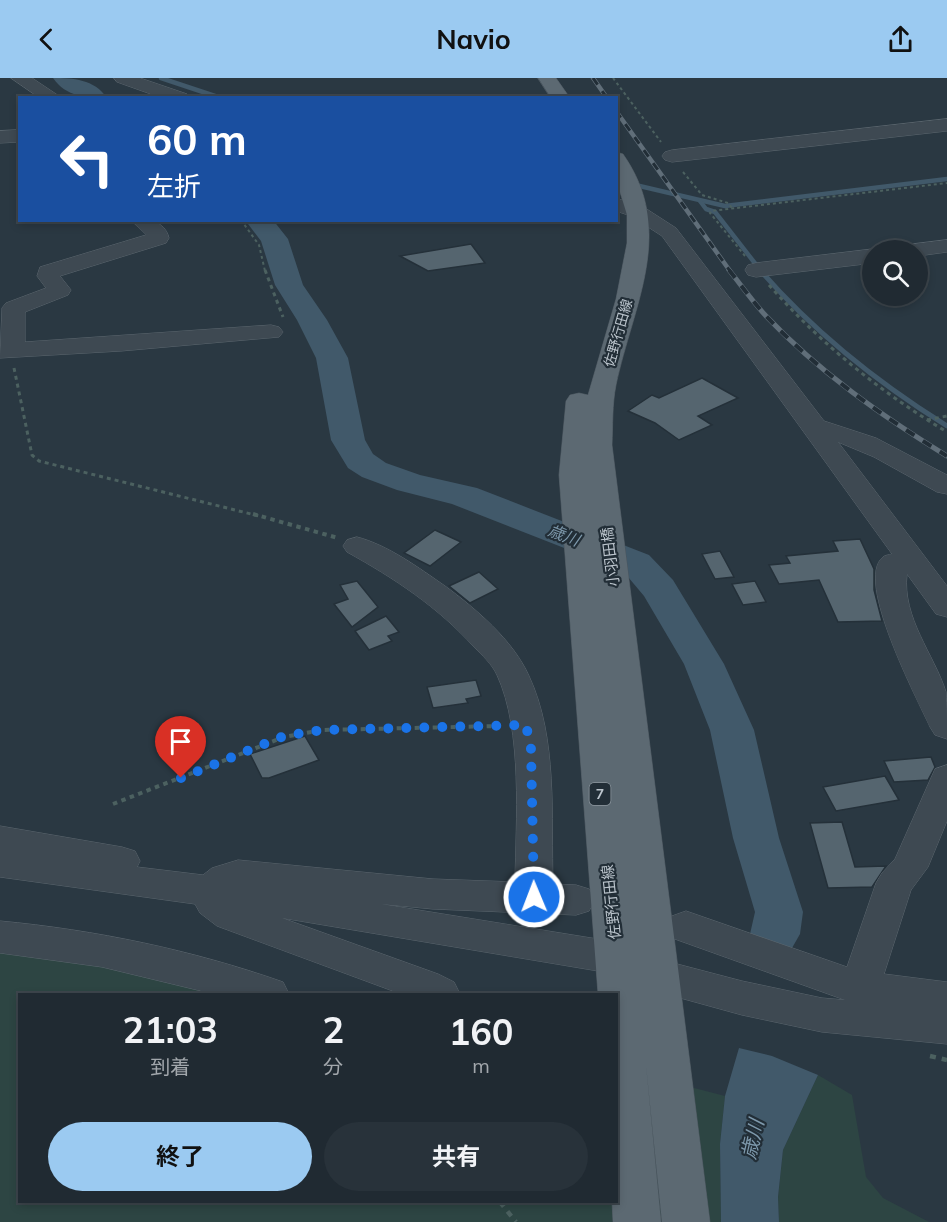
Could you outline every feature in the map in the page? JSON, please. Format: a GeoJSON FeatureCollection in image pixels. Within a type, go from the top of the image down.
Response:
{"type":"FeatureCollection","features":[{"type":"Feature","properties":{"kind":"main road"},"geometry":{"type":"LineString","coordinates":[[547,78],[560,96]]}},
{"type":"Feature","properties":{"kind":"main road"},"geometry":{"type":"LineString","coordinates":[[564,78],[576,96]]}},
{"type":"Feature","properties":{"kind":"main road","name":"佐野行田線"},"geometry":{"type":"LineString","coordinates":[[574,502],[573,475],[580,395],[617,274],[623,229],[623,204],[629,183],[618,162]]}},
{"type":"Feature","properties":{"kind":"main road","name":"佐野行田線"},"geometry":{"type":"LineString","coordinates":[[605,513],[598,445],[603,387],[634,278],[640,244],[623,204]]}},
{"type":"Feature","properties":{"kind":"main road","name":"小羽田橋"},"geometry":{"type":"LineString","coordinates":[[574,502],[581,583]]}},
{"type":"Feature","properties":{"kind":"main road","name":"小羽田橋"},"geometry":{"type":"LineString","coordinates":[[605,513],[661,996]]}},
{"type":"Feature","properties":{"kind":"main road","name":"佐野行田線"},"geometry":{"type":"LineString","coordinates":[[581,583],[616,958],[637,1222]]}},
{"type":"Feature","properties":{"kind":"main road","name":"7"},"geometry":{"type":"LineString","coordinates":[[661,996],[686,1222]]}},
{"type":"Feature","properties":{"kind":"street"},"geometry":{"type":"LineString","coordinates":[[20,78],[50,96]]}},
{"type":"Feature","properties":{"kind":"street"},"geometry":{"type":"LineString","coordinates":[[123,78],[175,96]]}},
{"type":"Feature","properties":{"kind":"street"},"geometry":{"type":"LineString","coordinates":[[672,156],[947,125]]}},
{"type":"Feature","properties":{"kind":"street"},"geometry":{"type":"LineString","coordinates":[[0,137],[18,136]]}},
{"type":"Feature","properties":{"kind":"street"},"geometry":{"type":"LineString","coordinates":[[623,204],[669,232],[947,607]]}},
{"type":"Feature","properties":{"kind":"street"},"geometry":{"type":"LineString","coordinates":[[144,222],[158,233],[158,238],[48,272],[48,276],[60,290],[14,308],[7,350],[121,345],[271,332]]}},
{"type":"Feature","properties":{"kind":"street"},"geometry":{"type":"LineString","coordinates":[[928,248],[947,246]]}},
{"type":"Feature","properties":{"kind":"street"},"geometry":{"type":"LineString","coordinates":[[756,270],[862,257]]}},
{"type":"Feature","properties":{"kind":"street"},"geometry":{"type":"LineString","coordinates":[[815,427],[841,432],[868,442],[947,486]]}},
{"type":"Feature","properties":{"kind":"street"},"geometry":{"type":"LineString","coordinates":[[357,546],[407,572],[437,594],[466,619],[494,649],[513,675],[531,749],[534,897]]}},
{"type":"Feature","properties":{"kind":"street"},"geometry":{"type":"LineString","coordinates":[[910,557],[893,564],[889,577],[901,629],[947,727]]}},
{"type":"Feature","properties":{"kind":"street"},"geometry":{"type":"LineString","coordinates":[[860,988],[895,883],[910,867],[947,778]]}},
{"type":"Feature","properties":{"kind":"street"},"geometry":{"type":"LineString","coordinates":[[0,822],[68,834],[78,840],[79,852]]}},
{"type":"Feature","properties":{"kind":"street"},"geometry":{"type":"LineString","coordinates":[[0,840],[79,852],[183,874],[210,891],[213,902],[230,915],[438,993]]}},
{"type":"Feature","properties":{"kind":"street"},"geometry":{"type":"LineString","coordinates":[[0,863],[210,891],[616,958]]}},
{"type":"Feature","properties":{"kind":"street"},"geometry":{"type":"LineString","coordinates":[[210,891],[225,878],[238,874],[433,894],[576,900]]}},
{"type":"Feature","properties":{"kind":"street"},"geometry":{"type":"LineString","coordinates":[[686,927],[860,988],[947,999]]}},
{"type":"Feature","properties":{"kind":"street"},"geometry":{"type":"LineString","coordinates":[[0,937],[55,941],[132,956],[265,993]]}},
{"type":"Feature","properties":{"kind":"street"},"geometry":{"type":"LineString","coordinates":[[661,996],[742,998],[822,1014],[947,1026]]}},
{"type":"Feature","properties":{"kind":"path"},"geometry":{"type":"LineString","coordinates":[[243,222],[259,245],[266,274],[283,312],[284,323],[271,332]]}},
{"type":"Feature","properties":{"kind":"path"},"geometry":{"type":"LineString","coordinates":[[7,350],[12,360],[32,455],[39,461],[300,526],[357,546]]}},
{"type":"Feature","properties":{"kind":"path"},"geometry":{"type":"LineString","coordinates":[[926,420],[947,416]]}},
{"type":"Feature","properties":{"kind":"path"},"geometry":{"type":"LineString","coordinates":[[113,804],[284,736],[322,730],[526,725]]}},
{"type":"Feature","properties":{"kind":"path"},"geometry":{"type":"LineString","coordinates":[[501,1203],[516,1222]]}},
{"type":"Feature","properties":{"kind":"green space"},"geometry":{"type":"Polygon","coordinates":[[[0,938],[219,979],[266,993],[18,993],[18,1203],[618,1203],[618,1068],[725,1096],[720,1144],[721,1222],[0,1222],[0,938]]]}},
{"type":"Feature","properties":{"kind":"green space"},"geometry":{"type":"Polygon","coordinates":[[[818,1075],[852,1095],[866,1177],[883,1198],[929,1222],[779,1222],[778,1197],[783,1150],[818,1075]]]}},
{"type":"Feature","properties":{"kind":"water"},"geometry":{"type":"Polygon","coordinates":[[[739,1048],[772,1056],[818,1075],[783,1150],[778,1197],[779,1222],[721,1222],[720,1144],[725,1096],[739,1048]]]}},
{"type":"Feature","properties":{"kind":"building"},"geometry":{"type":"Polygon","coordinates":[[[471,244],[485,263],[428,271],[400,256],[471,244]]]}},
{"type":"Feature","properties":{"kind":"building"},"geometry":{"type":"Polygon","coordinates":[[[702,378],[738,398],[698,416],[712,425],[679,440],[655,423],[628,411],[652,395],[659,398],[702,378]]]}},
{"type":"Feature","properties":{"kind":"building"},"geometry":{"type":"Polygon","coordinates":[[[435,530],[461,542],[430,566],[404,553],[435,530]]]}},
{"type":"Feature","properties":{"kind":"building"},"geometry":{"type":"Polygon","coordinates":[[[860,539],[874,569],[874,590],[882,621],[838,622],[819,580],[779,584],[769,565],[790,563],[786,556],[838,551],[833,541],[860,539]]]}},
{"type":"Feature","properties":{"kind":"building"},"geometry":{"type":"Polygon","coordinates":[[[720,551],[734,577],[715,579],[702,554],[720,551]]]}},
{"type":"Feature","properties":{"kind":"building"},"geometry":{"type":"Polygon","coordinates":[[[479,572],[498,589],[470,603],[449,586],[479,572]]]}},
{"type":"Feature","properties":{"kind":"building"},"geometry":{"type":"Polygon","coordinates":[[[357,581],[378,607],[352,627],[334,604],[348,599],[340,585],[357,581]]]}},
{"type":"Feature","properties":{"kind":"building"},"geometry":{"type":"Polygon","coordinates":[[[755,581],[766,602],[743,605],[732,584],[755,581]]]}},
{"type":"Feature","properties":{"kind":"building"},"geometry":{"type":"Polygon","coordinates":[[[386,616],[399,632],[388,636],[392,641],[369,650],[355,631],[386,616]]]}},
{"type":"Feature","properties":{"kind":"building"},"geometry":{"type":"Polygon","coordinates":[[[476,680],[481,696],[466,699],[468,703],[433,708],[427,687],[476,680]]]}},
{"type":"Feature","properties":{"kind":"building"},"geometry":{"type":"Polygon","coordinates":[[[305,736],[319,760],[269,778],[262,778],[250,754],[305,736]]]}},
{"type":"Feature","properties":{"kind":"building"},"geometry":{"type":"Polygon","coordinates":[[[931,757],[935,767],[928,780],[894,782],[884,761],[931,757]]]}},
{"type":"Feature","properties":{"kind":"building"},"geometry":{"type":"Polygon","coordinates":[[[885,776],[899,800],[836,811],[823,787],[885,776]]]}},
{"type":"Feature","properties":{"kind":"building"},"geometry":{"type":"Polygon","coordinates":[[[842,822],[855,867],[886,866],[872,887],[828,888],[810,823],[842,822]]]}},
{"type":"Feature","properties":{"kind":"waterway","name":"歳川"},"geometry":{"type":"LineString","coordinates":[[64,78],[93,96]]}},
{"type":"Feature","properties":{"kind":"waterway"},"geometry":{"type":"LineString","coordinates":[[161,78],[215,96]]}},
{"type":"Feature","properties":{"kind":"waterway"},"geometry":{"type":"LineString","coordinates":[[631,184],[725,206],[947,179]]}},
{"type":"Feature","properties":{"kind":"waterway"},"geometry":{"type":"LineString","coordinates":[[700,201],[706,209],[715,212],[761,271]]}},
{"type":"Feature","properties":{"kind":"waterway","name":"歳川"},"geometry":{"type":"LineString","coordinates":[[260,222],[274,239],[289,285],[312,320],[332,358],[348,440],[360,461],[374,470],[409,483],[464,496],[636,563],[659,589],[704,664],[732,730],[756,838],[779,912],[775,934]]}},
{"type":"Feature","properties":{"kind":"waterway"},"geometry":{"type":"LineString","coordinates":[[760,270],[824,335],[871,374],[947,426]]}},
{"type":"Feature","properties":{"kind":"railway"},"geometry":{"type":"LineString","coordinates":[[593,78],[606,96]]}},
{"type":"Feature","properties":{"kind":"railway"},"geometry":{"type":"LineString","coordinates":[[618,114],[730,271]]}},
{"type":"Feature","properties":{"kind":"railway"},"geometry":{"type":"LineString","coordinates":[[729,270],[766,316],[829,374],[875,409],[947,456]]}},
{"type":"Feature","properties":{"kind":"route"},"geometry":{"type":"LineString","coordinates":[[181,778],[284,736],[322,730],[526,725],[531,749],[534,897]]}}]}
